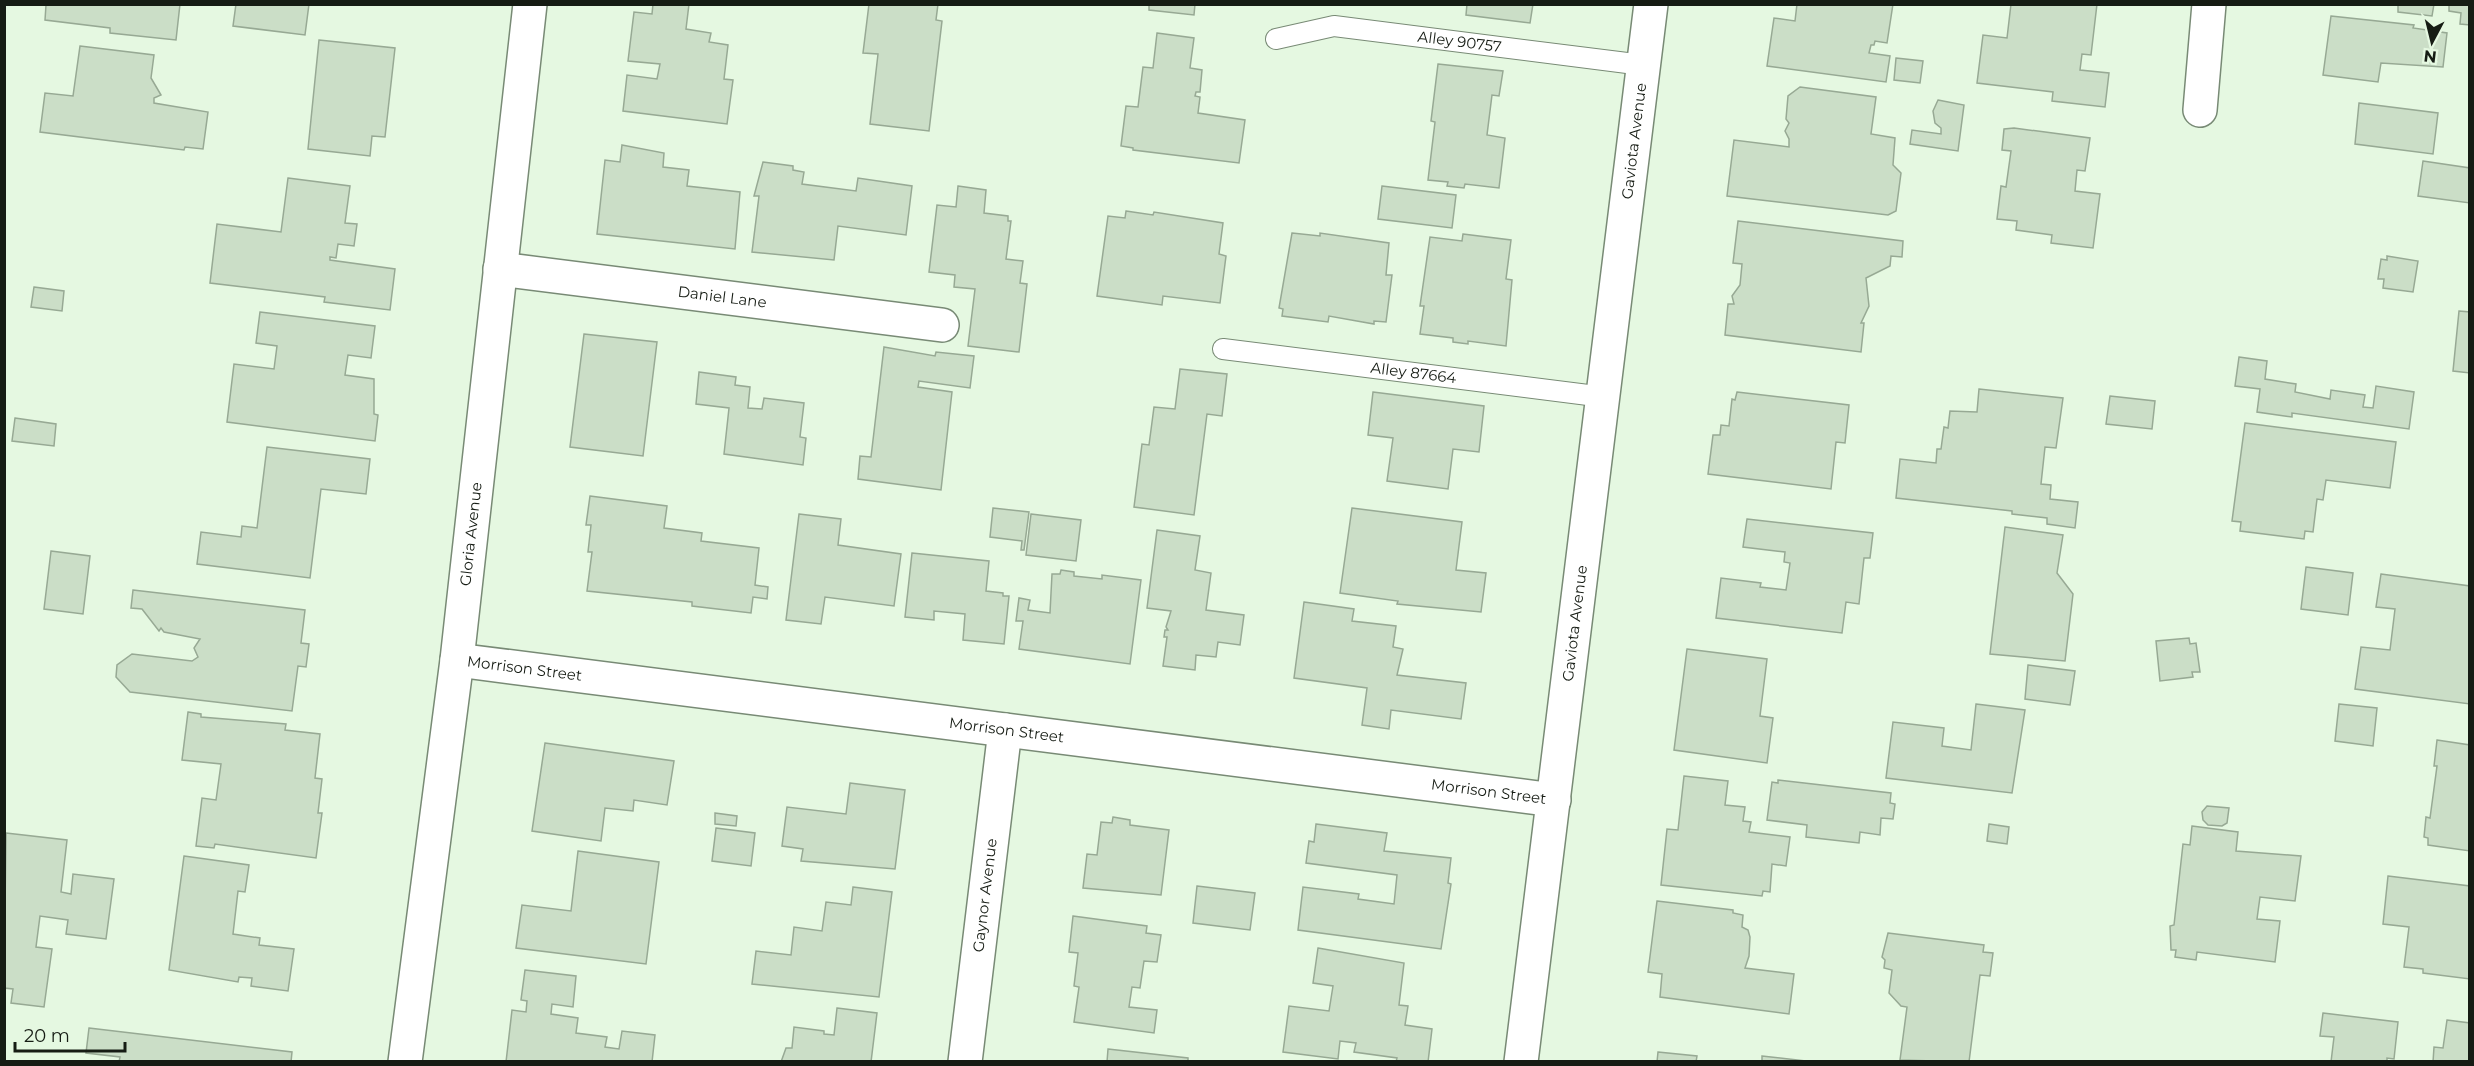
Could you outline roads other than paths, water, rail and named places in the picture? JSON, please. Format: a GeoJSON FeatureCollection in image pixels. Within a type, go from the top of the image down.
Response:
{"type":"FeatureCollection","features":[{"type":"Feature","properties":{"kind":"street","name":"Gloria Avenue"},"geometry":{"type":"LineString","coordinates":[[405,1062],[457,660],[530,4]]}},
{"type":"Feature","properties":{"kind":"street","name":"Gaviota Avenue"},"geometry":{"type":"LineString","coordinates":[[1521,1062],[1651,4]]}},
{"type":"Feature","properties":{"kind":"street"},"geometry":{"type":"LineString","coordinates":[[2200,110],[2209,4]]}},
{"type":"Feature","properties":{"kind":"street","name":"Daniel Lane"},"geometry":{"type":"LineString","coordinates":[[500,268],[942,325]]}},
{"type":"Feature","properties":{"kind":"street","name":"Morrison Street"},"geometry":{"type":"LineString","coordinates":[[457,660],[1554,800]]}},
{"type":"Feature","properties":{"kind":"street","name":"Gaynor Avenue"},"geometry":{"type":"LineString","coordinates":[[964,1062],[1005,730]]}},
{"type":"Feature","properties":{"kind":"lane","name":"Alley 90757"},"geometry":{"type":"LineString","coordinates":[[1276,39],[1334,26],[1643,65]]}},
{"type":"Feature","properties":{"kind":"lane","name":"Alley 87664"},"geometry":{"type":"LineString","coordinates":[[1223,349],[1604,397]]}}]}
